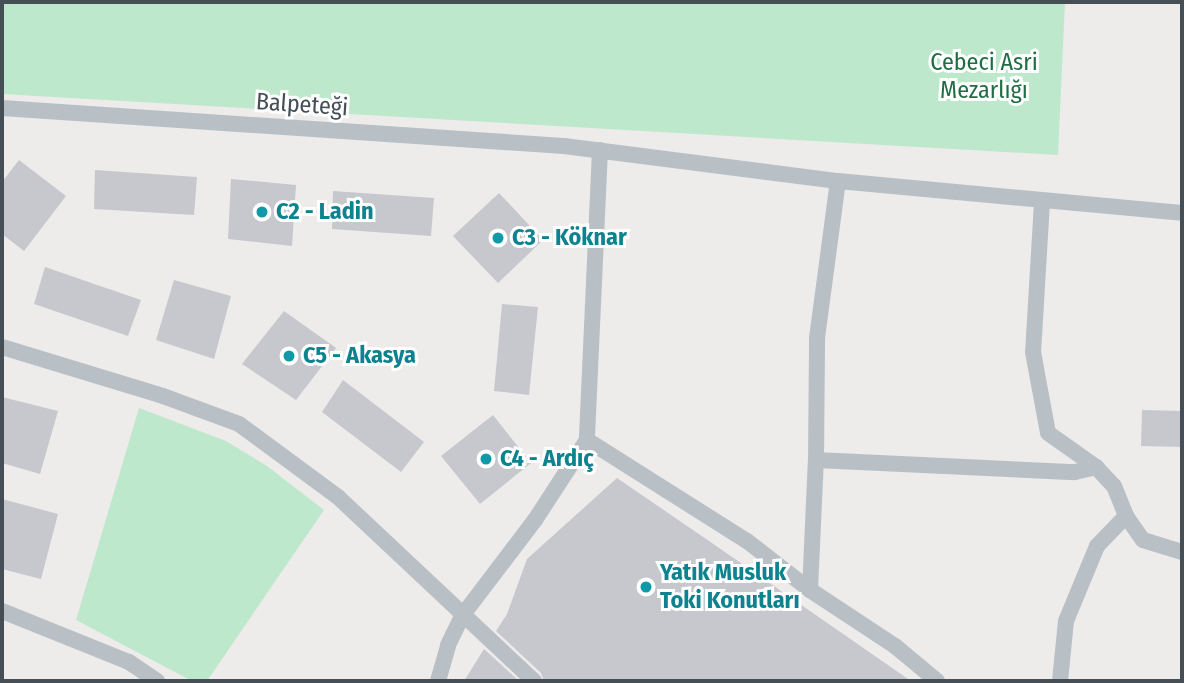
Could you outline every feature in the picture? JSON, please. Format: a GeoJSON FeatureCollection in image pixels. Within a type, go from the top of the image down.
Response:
{"type":"FeatureCollection","features":[{"type":"Feature","properties":{"kind":"street","name":"Balpeteği"},"geometry":{"type":"LineString","coordinates":[[2,108],[600,150],[838,181],[1182,213]]}},
{"type":"Feature","properties":{"kind":"street"},"geometry":{"type":"LineString","coordinates":[[438,681],[448,645],[461,616],[528,530],[587,440],[600,150]]}},
{"type":"Feature","properties":{"kind":"street"},"geometry":{"type":"LineString","coordinates":[[810,590],[816,460],[817,338],[838,181]]}},
{"type":"Feature","properties":{"kind":"street"},"geometry":{"type":"LineString","coordinates":[[1042,202],[1033,352],[1048,433],[1096,467],[1114,486],[1126,516],[1143,540],[1182,552]]}},
{"type":"Feature","properties":{"kind":"street"},"geometry":{"type":"LineString","coordinates":[[2,347],[163,396],[239,425],[338,497],[461,616],[534,681]]}},
{"type":"Feature","properties":{"kind":"street"},"geometry":{"type":"LineString","coordinates":[[587,440],[747,541],[810,590],[894,646],[937,681]]}},
{"type":"Feature","properties":{"kind":"street"},"geometry":{"type":"LineString","coordinates":[[816,460],[1075,472],[1096,467]]}},
{"type":"Feature","properties":{"kind":"street"},"geometry":{"type":"LineString","coordinates":[[1060,681],[1066,621],[1097,546],[1126,516]]}},
{"type":"Feature","properties":{"kind":"street"},"geometry":{"type":"LineString","coordinates":[[2,611],[129,662],[157,681]]}},
{"type":"Feature","properties":{"kind":"green space","name":"Cebeci Asri Mezarlığı"},"geometry":{"type":"Polygon","coordinates":[[[2,2],[1065,2],[1058,155],[2,94],[2,2]]]}},
{"type":"Feature","properties":{"kind":"green space"},"geometry":{"type":"Polygon","coordinates":[[[139,408],[226,441],[267,466],[324,510],[207,681],[192,681],[76,620],[139,408]]]}},
{"type":"Feature","properties":{"kind":"building"},"geometry":{"type":"Polygon","coordinates":[[[19,160],[66,196],[24,251],[2,234],[2,182],[19,160]]]}},
{"type":"Feature","properties":{"kind":"building"},"geometry":{"type":"Polygon","coordinates":[[[95,170],[197,177],[194,215],[94,209],[95,170]]]}},
{"type":"Feature","properties":{"kind":"building","name":"C2 - Ladin"},"geometry":{"type":"Polygon","coordinates":[[[231,179],[296,185],[292,246],[228,239],[231,179]]]}},
{"type":"Feature","properties":{"kind":"building"},"geometry":{"type":"Polygon","coordinates":[[[333,191],[434,198],[431,236],[332,229],[333,191]]]}},
{"type":"Feature","properties":{"kind":"building","name":"C3 - Köknar"},"geometry":{"type":"Polygon","coordinates":[[[499,193],[543,240],[498,283],[453,236],[499,193]]]}},
{"type":"Feature","properties":{"kind":"building"},"geometry":{"type":"Polygon","coordinates":[[[45,267],[141,300],[128,336],[34,304],[45,267]]]}},
{"type":"Feature","properties":{"kind":"building"},"geometry":{"type":"Polygon","coordinates":[[[174,280],[231,296],[214,359],[156,340],[174,280]]]}},
{"type":"Feature","properties":{"kind":"building"},"geometry":{"type":"Polygon","coordinates":[[[502,304],[538,307],[529,395],[494,391],[502,304]]]}},
{"type":"Feature","properties":{"kind":"building","name":"C5 - Akasya"},"geometry":{"type":"Polygon","coordinates":[[[284,311],[336,348],[296,400],[242,364],[284,311]]]}},
{"type":"Feature","properties":{"kind":"building"},"geometry":{"type":"Polygon","coordinates":[[[343,380],[424,442],[401,472],[322,412],[343,380]]]}},
{"type":"Feature","properties":{"kind":"building"},"geometry":{"type":"Polygon","coordinates":[[[2,397],[58,411],[40,474],[2,463],[2,397]]]}},
{"type":"Feature","properties":{"kind":"building"},"geometry":{"type":"Polygon","coordinates":[[[1142,410],[1182,411],[1182,447],[1141,446],[1142,410]]]}},
{"type":"Feature","properties":{"kind":"building","name":"C4 - Ardıç"},"geometry":{"type":"Polygon","coordinates":[[[493,415],[531,463],[480,504],[441,456],[493,415]]]}},
{"type":"Feature","properties":{"kind":"building","name":"Yatık Musluk Toki Konutları"},"geometry":{"type":"Polygon","coordinates":[[[617,478],[911,681],[544,681],[541,673],[496,631],[507,614],[527,559],[617,478]]]}},
{"type":"Feature","properties":{"kind":"building"},"geometry":{"type":"Polygon","coordinates":[[[2,499],[58,514],[41,579],[2,569],[2,499]]]}},
{"type":"Feature","properties":{"kind":"building"},"geometry":{"type":"Polygon","coordinates":[[[484,649],[519,681],[464,681],[484,649]]]}},
{"type":"Feature","properties":{"kind":"place","name":"C2 - Ladin"},"geometry":{"type":"Point","coordinates":[262,212]}},
{"type":"Feature","properties":{"kind":"place","name":"C3 - Köknar"},"geometry":{"type":"Point","coordinates":[498,238]}},
{"type":"Feature","properties":{"kind":"place","name":"C5 - Akasya"},"geometry":{"type":"Point","coordinates":[289,356]}},
{"type":"Feature","properties":{"kind":"place","name":"C4 - Ardıç"},"geometry":{"type":"Point","coordinates":[486,459]}},
{"type":"Feature","properties":{"kind":"place","name":"Yatık Musluk Toki Konutları"},"geometry":{"type":"Point","coordinates":[646,587]}}]}
